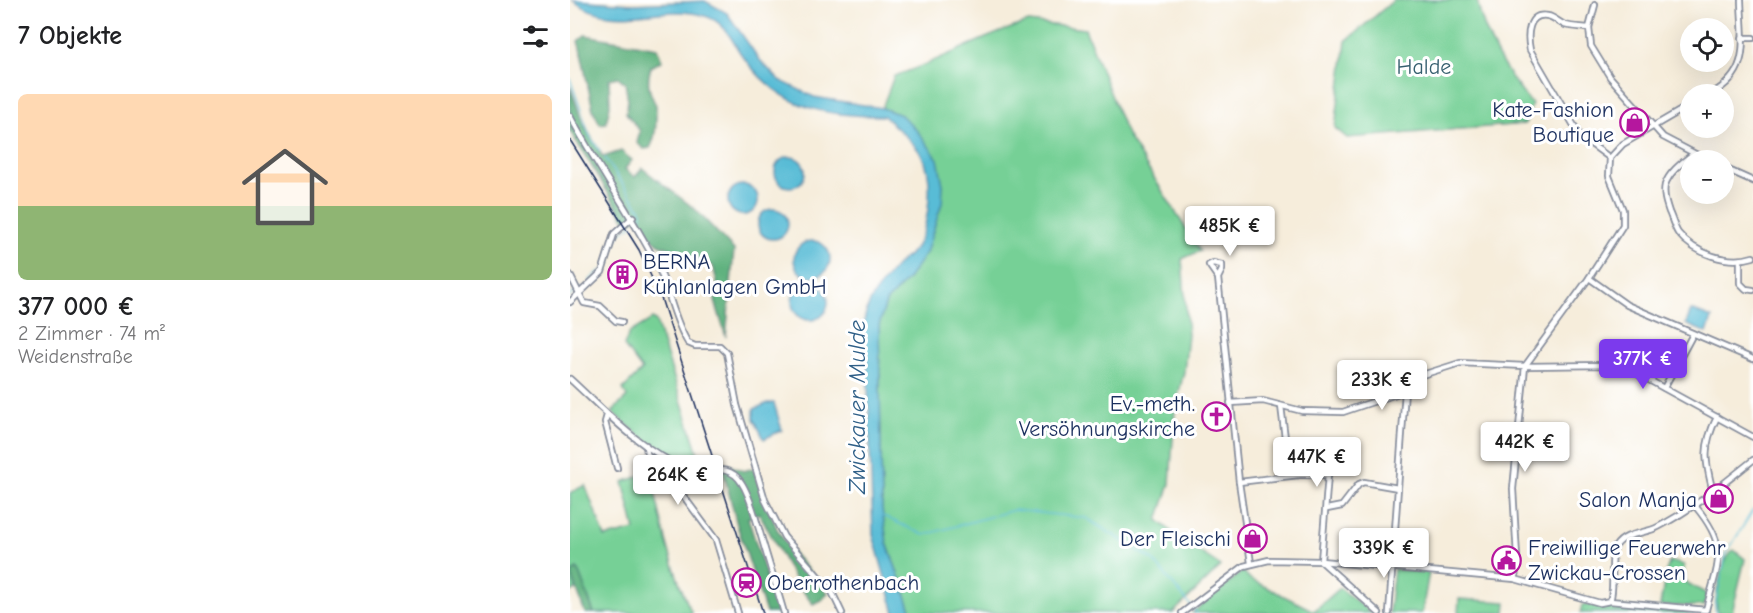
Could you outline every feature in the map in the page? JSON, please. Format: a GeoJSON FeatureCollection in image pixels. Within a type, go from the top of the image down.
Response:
{"type":"FeatureCollection","features":[{"type":"Feature","properties":{"kind":"street"},"geometry":{"type":"LineString","coordinates":[[1727,84],[1737,72],[1742,38],[1741,0]]}},
{"type":"Feature","properties":{"kind":"street"},"geometry":{"type":"LineString","coordinates":[[1595,5],[1589,28],[1591,46],[1610,77],[1625,96],[1655,125],[1663,137],[1686,150]]}},
{"type":"Feature","properties":{"kind":"street"},"geometry":{"type":"LineString","coordinates":[[1589,28],[1565,25],[1549,16],[1542,16],[1533,21],[1528,30],[1528,40],[1530,50],[1580,136],[1610,158]]}},
{"type":"Feature","properties":{"kind":"street"},"geometry":{"type":"LineString","coordinates":[[1742,38],[1753,38]]}},
{"type":"Feature","properties":{"kind":"street"},"geometry":{"type":"LineString","coordinates":[[1515,579],[1517,556],[1513,489],[1525,366],[1589,278],[1623,225],[1623,210],[1609,176],[1610,158],[1623,144],[1680,111]]}},
{"type":"Feature","properties":{"kind":"street"},"geometry":{"type":"LineString","coordinates":[[570,117],[586,147],[633,217],[659,269],[688,342],[695,346],[720,346],[727,352],[737,405],[765,500],[784,537],[832,592],[842,613]]}},
{"type":"Feature","properties":{"kind":"street"},"geometry":{"type":"LineString","coordinates":[[1680,165],[1665,184],[1664,199],[1677,232],[1700,250],[1728,260],[1740,261],[1753,257]]}},
{"type":"Feature","properties":{"kind":"street"},"geometry":{"type":"LineString","coordinates":[[1734,172],[1753,181]]}},
{"type":"Feature","properties":{"kind":"street"},"geometry":{"type":"LineString","coordinates":[[570,302],[602,272],[615,231],[633,217]]}},
{"type":"Feature","properties":{"kind":"street"},"geometry":{"type":"LineString","coordinates":[[1740,261],[1740,283],[1746,289],[1753,290]]}},
{"type":"Feature","properties":{"kind":"street"},"geometry":{"type":"LineString","coordinates":[[570,276],[584,303],[600,306],[616,321],[622,322]]}},
{"type":"Feature","properties":{"kind":"street"},"geometry":{"type":"LineString","coordinates":[[1218,278],[1239,482],[1251,562]]}},
{"type":"Feature","properties":{"kind":"street"},"geometry":{"type":"LineString","coordinates":[[1589,278],[1627,305],[1753,359]]}},
{"type":"Feature","properties":{"kind":"street"},"geometry":{"type":"LineString","coordinates":[[1664,388],[1693,334]]}},
{"type":"Feature","properties":{"kind":"street"},"geometry":{"type":"LineString","coordinates":[[1389,613],[1394,569],[1405,391],[1407,384],[1422,375],[1460,363],[1627,368],[1753,437]]}},
{"type":"Feature","properties":{"kind":"street"},"geometry":{"type":"LineString","coordinates":[[570,379],[607,415],[646,445],[687,469],[718,469],[733,474],[741,481],[784,613]]}},
{"type":"Feature","properties":{"kind":"street"},"geometry":{"type":"LineString","coordinates":[[1230,403],[1263,400],[1302,411],[1343,412],[1405,391]]}},
{"type":"Feature","properties":{"kind":"street"},"geometry":{"type":"LineString","coordinates":[[1281,406],[1285,438],[1299,475]]}},
{"type":"Feature","properties":{"kind":"street"},"geometry":{"type":"LineString","coordinates":[[607,415],[605,422],[617,468]]}},
{"type":"Feature","properties":{"kind":"street"},"geometry":{"type":"LineString","coordinates":[[1713,492],[1705,453],[1708,436],[1717,417]]}},
{"type":"Feature","properties":{"kind":"street"},"geometry":{"type":"LineString","coordinates":[[646,445],[646,454],[679,490],[716,540],[738,613]]}},
{"type":"Feature","properties":{"kind":"street"},"geometry":{"type":"LineString","coordinates":[[1610,601],[1615,547],[1623,538],[1652,530],[1696,507],[1753,460]]}},
{"type":"Feature","properties":{"kind":"street"},"geometry":{"type":"LineString","coordinates":[[1239,482],[1299,475],[1328,475],[1321,561]]}},
{"type":"Feature","properties":{"kind":"street"},"geometry":{"type":"LineString","coordinates":[[1327,509],[1342,506],[1359,484],[1364,482],[1398,488]]}},
{"type":"Feature","properties":{"kind":"street"},"geometry":{"type":"LineString","coordinates":[[1182,613],[1251,562],[1269,560],[1321,561],[1515,579],[1581,600],[1706,610],[1717,565],[1719,546],[1713,527],[1696,507]]}},
{"type":"Feature","properties":{"kind":"street"},"geometry":{"type":"LineString","coordinates":[[1321,561],[1378,613]]}},
{"type":"Feature","properties":{"kind":"green space","name":"Halde"},"geometry":{"type":"Polygon","coordinates":[[[1394,0],[1477,0],[1491,42],[1514,81],[1532,104],[1525,124],[1347,138],[1335,128],[1346,41],[1394,0]]]}},
{"type":"Feature","properties":{"kind":"green space"},"geometry":{"type":"Polygon","coordinates":[[[1029,22],[1085,29],[1127,135],[1200,251],[1182,259],[1188,335],[1184,372],[1175,408],[1170,484],[1158,520],[1179,538],[1221,566],[1173,613],[912,613],[887,543],[882,509],[879,325],[886,302],[908,279],[943,185],[901,115],[882,108],[894,76],[1029,22]]]}},
{"type":"Feature","properties":{"kind":"green space"},"geometry":{"type":"Polygon","coordinates":[[[585,35],[657,48],[662,61],[651,67],[649,77],[650,91],[656,105],[655,133],[650,148],[644,149],[637,143],[640,131],[626,113],[628,100],[625,83],[618,77],[609,79],[610,106],[606,123],[600,124],[593,110],[578,41],[585,35]]]}},
{"type":"Feature","properties":{"kind":"green space"},"geometry":{"type":"Polygon","coordinates":[[[570,87],[583,123],[603,157],[621,151],[632,160],[625,169],[635,177],[642,168],[695,209],[734,250],[726,337],[715,301],[717,282],[713,266],[659,244],[650,237],[637,219],[628,223],[625,220],[570,131],[570,87]]]}},
{"type":"Feature","properties":{"kind":"green space"},"geometry":{"type":"Polygon","coordinates":[[[652,319],[656,321],[701,463],[678,460],[666,454],[612,412],[627,397],[623,389],[642,370],[624,346],[629,333],[652,319]]]}},
{"type":"Feature","properties":{"kind":"green space"},"geometry":{"type":"Polygon","coordinates":[[[721,462],[744,471],[753,468],[777,529],[789,548],[828,593],[823,599],[813,604],[804,593],[759,513],[748,518],[778,613],[766,613],[737,525],[721,462]]]}},
{"type":"Feature","properties":{"kind":"green space"},"geometry":{"type":"Polygon","coordinates":[[[648,473],[651,479],[659,477],[662,483],[654,487],[661,519],[669,552],[692,613],[594,613],[577,569],[572,576],[577,589],[570,592],[570,493],[585,485],[605,537],[635,530],[623,482],[648,473]]]}},
{"type":"Feature","properties":{"kind":"green space"},"geometry":{"type":"Polygon","coordinates":[[[1734,550],[1745,559],[1732,613],[1718,613],[1719,579],[1725,562],[1734,550]]]}},
{"type":"Feature","properties":{"kind":"green space"},"geometry":{"type":"Polygon","coordinates":[[[1670,561],[1684,565],[1684,581],[1707,594],[1704,606],[1660,606],[1670,561]]]}},
{"type":"Feature","properties":{"kind":"green space"},"geometry":{"type":"Polygon","coordinates":[[[577,569],[594,613],[585,613],[572,576],[572,572],[577,569]]]}},
{"type":"Feature","properties":{"kind":"green space"},"geometry":{"type":"Polygon","coordinates":[[[1394,569],[1429,572],[1422,613],[1389,613],[1394,569]]]}},
{"type":"Feature","properties":{"kind":"green space"},"geometry":{"type":"Polygon","coordinates":[[[1243,571],[1250,579],[1314,611],[1340,588],[1371,613],[1192,613],[1243,571]]]}},
{"type":"Feature","properties":{"kind":"green space"},"geometry":{"type":"Polygon","coordinates":[[[1459,599],[1506,602],[1505,613],[1458,613],[1459,599]]]}},
{"type":"Feature","properties":{"kind":"green space"},"geometry":{"type":"Polygon","coordinates":[[[1582,605],[1706,611],[1709,613],[1580,613],[1582,605]]]}},
{"type":"Feature","properties":{"kind":"water"},"geometry":{"type":"Polygon","coordinates":[[[572,0],[632,4],[705,1],[727,13],[759,59],[779,80],[814,97],[882,108],[901,115],[918,132],[938,159],[943,185],[942,203],[926,253],[908,279],[886,302],[879,325],[882,509],[887,543],[912,613],[895,613],[873,535],[867,359],[863,329],[874,294],[901,261],[915,249],[924,228],[929,189],[926,165],[919,150],[884,116],[861,116],[821,111],[787,98],[771,87],[756,72],[726,31],[712,18],[671,12],[622,16],[605,14],[589,10],[572,0]]]}},
{"type":"Feature","properties":{"kind":"water"},"geometry":{"type":"Polygon","coordinates":[[[790,157],[796,158],[804,166],[804,178],[796,186],[790,187],[784,186],[776,178],[775,172],[776,166],[784,158],[790,157]]]}},
{"type":"Feature","properties":{"kind":"water"},"geometry":{"type":"Polygon","coordinates":[[[743,185],[749,186],[757,194],[757,206],[749,214],[743,215],[737,214],[729,206],[728,200],[729,194],[737,186],[743,185]]]}},
{"type":"Feature","properties":{"kind":"water"},"geometry":{"type":"Polygon","coordinates":[[[773,209],[779,210],[787,218],[787,230],[779,238],[773,239],[767,238],[759,230],[758,224],[759,218],[767,210],[773,209]]]}},
{"type":"Feature","properties":{"kind":"water"},"geometry":{"type":"Polygon","coordinates":[[[812,241],[824,247],[830,259],[824,271],[812,277],[800,271],[794,259],[800,247],[812,241]]]}},
{"type":"Feature","properties":{"kind":"water"},"geometry":{"type":"Polygon","coordinates":[[[810,284],[822,290],[828,302],[822,314],[810,320],[798,314],[792,302],[798,290],[810,284]]]}},
{"type":"Feature","properties":{"kind":"water"},"geometry":{"type":"Polygon","coordinates":[[[1691,310],[1712,318],[1707,333],[1686,324],[1691,310]]]}},
{"type":"Feature","properties":{"kind":"water"},"geometry":{"type":"Polygon","coordinates":[[[774,403],[782,430],[764,439],[754,419],[754,409],[774,403]]]}},
{"type":"Feature","properties":{"kind":"waterway"},"geometry":{"type":"LineString","coordinates":[[570,79],[590,136],[600,151]]}},
{"type":"Feature","properties":{"kind":"waterway"},"geometry":{"type":"LineString","coordinates":[[605,158],[642,212],[641,219]]}},
{"type":"Feature","properties":{"kind":"waterway"},"geometry":{"type":"LineString","coordinates":[[605,267],[619,234],[632,225]]}},
{"type":"Feature","properties":{"kind":"waterway"},"geometry":{"type":"LineString","coordinates":[[589,281],[601,270]]}},
{"type":"Feature","properties":{"kind":"waterway"},"geometry":{"type":"LineString","coordinates":[[570,296],[582,288]]}},
{"type":"Feature","properties":{"kind":"waterway"},"geometry":{"type":"LineString","coordinates":[[883,516],[924,535],[1014,510],[1086,518],[1152,559],[1197,613]]}},
{"type":"Feature","properties":{"kind":"waterway"},"geometry":{"type":"LineString","coordinates":[[1716,613],[1715,605],[1726,554],[1753,510]]}},
{"type":"Feature","properties":{"kind":"railway"},"geometry":{"type":"LineString","coordinates":[[570,140],[639,250],[661,298],[763,613]]}},
{"type":"Feature","properties":{"kind":"place","name":"Kate-Fashion Boutique"},"geometry":{"type":"Point","coordinates":[1635,122]}},
{"type":"Feature","properties":{"kind":"place","name":"BERNA Kühlanlagen GmbH"},"geometry":{"type":"Point","coordinates":[622,274]}},
{"type":"Feature","properties":{"kind":"place","name":"Ev.-meth. Versöhnungskirche"},"geometry":{"type":"Point","coordinates":[1216,416]}},
{"type":"Feature","properties":{"kind":"place","name":"Salon Manja"},"geometry":{"type":"Point","coordinates":[1718,499]}},
{"type":"Feature","properties":{"kind":"place","name":"Der Fleischi"},"geometry":{"type":"Point","coordinates":[1252,538]}},
{"type":"Feature","properties":{"kind":"place","name":"Freiwillige Feuerwehr Zwickau-Crossen"},"geometry":{"type":"Point","coordinates":[1507,560]}},
{"type":"Feature","properties":{"kind":"place","name":"Oberrothenbach"},"geometry":{"type":"Point","coordinates":[746,582]}},
{"type":"Feature","properties":{"kind":"water label","name":"Zwickauer Mulde"},"geometry":{"type":"Point","coordinates":[857,407]}}]}
